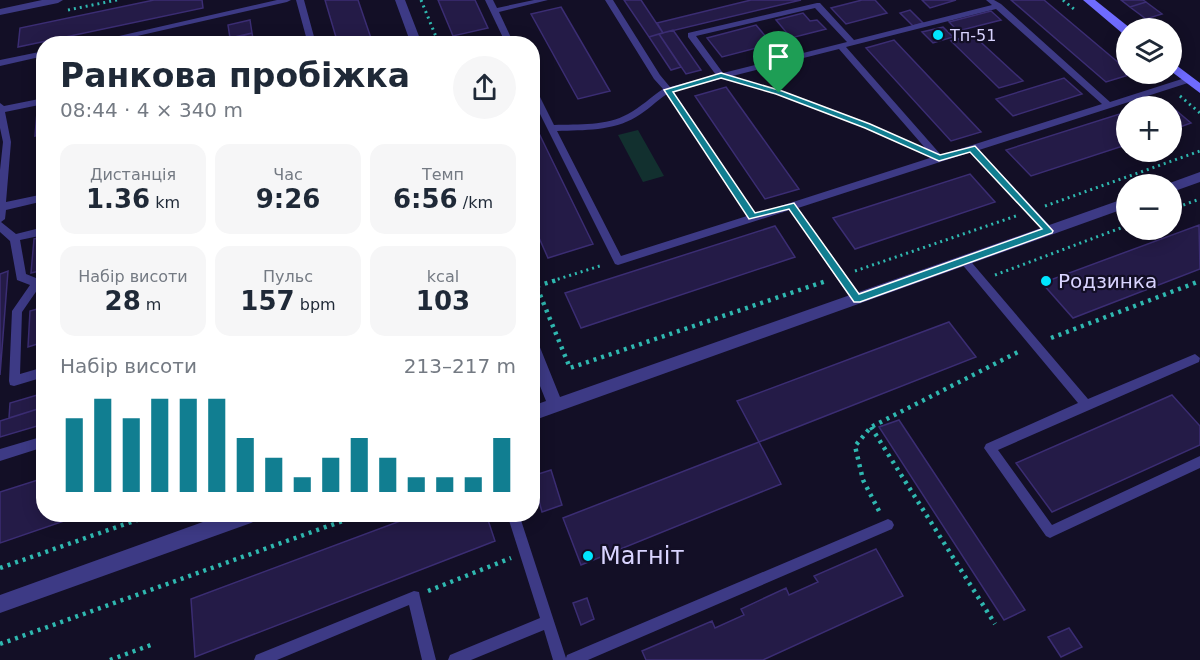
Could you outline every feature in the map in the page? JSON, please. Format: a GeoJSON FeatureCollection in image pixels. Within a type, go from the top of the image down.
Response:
{"type":"FeatureCollection","features":[{"type":"Feature","properties":{"kind":"main road"},"geometry":{"type":"LineString","coordinates":[[1088,0],[1116,23]]}},
{"type":"Feature","properties":{"kind":"main road"},"geometry":{"type":"LineString","coordinates":[[1182,75],[1200,89]]}},
{"type":"Feature","properties":{"kind":"street"},"geometry":{"type":"LineString","coordinates":[[0,12],[58,0]]}},
{"type":"Feature","properties":{"kind":"street"},"geometry":{"type":"LineString","coordinates":[[400,0],[414,36]]}},
{"type":"Feature","properties":{"kind":"street"},"geometry":{"type":"LineString","coordinates":[[1182,183],[1200,177]]}},
{"type":"Feature","properties":{"kind":"street"},"geometry":{"type":"LineString","coordinates":[[540,411],[1116,207]]}},
{"type":"Feature","properties":{"kind":"street"},"geometry":{"type":"LineString","coordinates":[[540,365],[556,406]]}},
{"type":"Feature","properties":{"kind":"street"},"geometry":{"type":"LineString","coordinates":[[0,604],[229,522]]}},
{"type":"Feature","properties":{"kind":"lane"},"geometry":{"type":"LineString","coordinates":[[124,36],[287,0]]}},
{"type":"Feature","properties":{"kind":"lane"},"geometry":{"type":"LineString","coordinates":[[300,0],[310,36]]}},
{"type":"Feature","properties":{"kind":"lane"},"geometry":{"type":"LineString","coordinates":[[489,0],[506,36]]}},
{"type":"Feature","properties":{"kind":"lane"},"geometry":{"type":"LineString","coordinates":[[494,11],[544,0]]}},
{"type":"Feature","properties":{"kind":"lane"},"geometry":{"type":"LineString","coordinates":[[609,0],[657,77],[753,217]]}},
{"type":"Feature","properties":{"kind":"lane"},"geometry":{"type":"LineString","coordinates":[[990,0],[1108,105]]}},
{"type":"Feature","properties":{"kind":"lane"},"geometry":{"type":"LineString","coordinates":[[721,76],[691,35],[820,2],[851,42]]}},
{"type":"Feature","properties":{"kind":"lane"},"geometry":{"type":"LineString","coordinates":[[552,128],[608,124],[627,118],[645,108],[656,96],[668,90],[998,6]]}},
{"type":"Feature","properties":{"kind":"lane"},"geometry":{"type":"LineString","coordinates":[[840,45],[939,158]]}},
{"type":"Feature","properties":{"kind":"lane"},"geometry":{"type":"LineString","coordinates":[[0,63],[36,55]]}},
{"type":"Feature","properties":{"kind":"lane"},"geometry":{"type":"LineString","coordinates":[[540,104],[618,261],[1188,80]]}},
{"type":"Feature","properties":{"kind":"lane"},"geometry":{"type":"LineString","coordinates":[[0,219],[7,142],[2,128],[0,108],[36,102]]}},
{"type":"Feature","properties":{"kind":"lane"},"geometry":{"type":"LineString","coordinates":[[972,148],[1049,231]]}},
{"type":"Feature","properties":{"kind":"lane"},"geometry":{"type":"LineString","coordinates":[[1,207],[36,199]]}},
{"type":"Feature","properties":{"kind":"lane"},"geometry":{"type":"LineString","coordinates":[[791,205],[857,299]]}},
{"type":"Feature","properties":{"kind":"lane"},"geometry":{"type":"LineString","coordinates":[[0,226],[14,238],[21,277],[36,282]]}},
{"type":"Feature","properties":{"kind":"lane"},"geometry":{"type":"LineString","coordinates":[[14,238],[36,233]]}},
{"type":"Feature","properties":{"kind":"lane"},"geometry":{"type":"LineString","coordinates":[[964,260],[1086,405]]}},
{"type":"Feature","properties":{"kind":"lane"},"geometry":{"type":"LineString","coordinates":[[36,286],[17,311],[14,381],[36,374]]}},
{"type":"Feature","properties":{"kind":"lane"},"geometry":{"type":"LineString","coordinates":[[1195,359],[990,448],[1050,532],[1200,462]]}},
{"type":"Feature","properties":{"kind":"lane"},"geometry":{"type":"LineString","coordinates":[[0,454],[36,443]]}},
{"type":"Feature","properties":{"kind":"lane"},"geometry":{"type":"LineString","coordinates":[[515,522],[560,660]]}},
{"type":"Feature","properties":{"kind":"lane"},"geometry":{"type":"LineString","coordinates":[[572,660],[888,525]]}},
{"type":"Feature","properties":{"kind":"lane"},"geometry":{"type":"LineString","coordinates":[[261,660],[414,597],[429,660]]}},
{"type":"Feature","properties":{"kind":"lane"},"geometry":{"type":"LineString","coordinates":[[455,660],[548,621]]}},
{"type":"Feature","properties":{"kind":"path"},"geometry":{"type":"LineString","coordinates":[[421,0],[436,36]]}},
{"type":"Feature","properties":{"kind":"path"},"geometry":{"type":"LineString","coordinates":[[721,76],[804,101],[907,143]]}},
{"type":"Feature","properties":{"kind":"path"},"geometry":{"type":"LineString","coordinates":[[1182,205],[1200,199]]}},
{"type":"Feature","properties":{"kind":"path"},"geometry":{"type":"LineString","coordinates":[[981,280],[1116,230]]}},
{"type":"Feature","properties":{"kind":"path"},"geometry":{"type":"LineString","coordinates":[[540,285],[618,261]]}},
{"type":"Feature","properties":{"kind":"path"},"geometry":{"type":"LineString","coordinates":[[888,525],[867,492],[857,460],[855,446],[871,427],[1034,345],[1200,281]]}},
{"type":"Feature","properties":{"kind":"path"},"geometry":{"type":"LineString","coordinates":[[871,427],[994,624]]}},
{"type":"Feature","properties":{"kind":"path"},"geometry":{"type":"LineString","coordinates":[[0,568],[131,522]]}},
{"type":"Feature","properties":{"kind":"path"},"geometry":{"type":"LineString","coordinates":[[0,644],[340,522]]}},
{"type":"Feature","properties":{"kind":"path"},"geometry":{"type":"LineString","coordinates":[[414,597],[525,553]]}},
{"type":"Feature","properties":{"kind":"path"},"geometry":{"type":"LineString","coordinates":[[110,660],[150,645]]}},
{"type":"Feature","properties":{"kind":"green space"},"geometry":{"type":"Polygon","coordinates":[[[638,130],[664,176],[643,182],[618,135],[638,130]]]}},
{"type":"Feature","properties":{"kind":"building"},"geometry":{"type":"Polygon","coordinates":[[[154,0],[202,0],[203,8],[70,36],[36,36],[36,43],[18,47],[20,28],[154,0]]]}},
{"type":"Feature","properties":{"kind":"building"},"geometry":{"type":"Polygon","coordinates":[[[325,0],[358,0],[370,36],[336,36],[325,0]]]}},
{"type":"Feature","properties":{"kind":"building"},"geometry":{"type":"Polygon","coordinates":[[[438,0],[475,0],[488,28],[453,36],[438,0]]]}},
{"type":"Feature","properties":{"kind":"building"},"geometry":{"type":"Polygon","coordinates":[[[624,0],[641,0],[663,33],[649,37],[624,0]]]}},
{"type":"Feature","properties":{"kind":"building"},"geometry":{"type":"Polygon","coordinates":[[[751,0],[801,0],[663,33],[657,23],[751,0]]]}},
{"type":"Feature","properties":{"kind":"building"},"geometry":{"type":"Polygon","coordinates":[[[862,0],[875,0],[887,13],[846,24],[831,8],[862,0]]]}},
{"type":"Feature","properties":{"kind":"building"},"geometry":{"type":"Polygon","coordinates":[[[922,0],[956,0],[930,8],[922,0]]]}},
{"type":"Feature","properties":{"kind":"building"},"geometry":{"type":"Polygon","coordinates":[[[1011,0],[1044,0],[1116,61],[1116,79],[1106,82],[1011,0]]]}},
{"type":"Feature","properties":{"kind":"building"},"geometry":{"type":"Polygon","coordinates":[[[1121,0],[1143,0],[1146,2],[1130,7],[1121,0]]]}},
{"type":"Feature","properties":{"kind":"building"},"geometry":{"type":"Polygon","coordinates":[[[1146,2],[1162,14],[1145,18],[1130,7],[1146,2]]]}},
{"type":"Feature","properties":{"kind":"building"},"geometry":{"type":"Polygon","coordinates":[[[561,7],[610,91],[578,99],[531,14],[561,7]]]}},
{"type":"Feature","properties":{"kind":"building"},"geometry":{"type":"Polygon","coordinates":[[[910,10],[923,23],[913,26],[900,13],[910,10]]]}},
{"type":"Feature","properties":{"kind":"building"},"geometry":{"type":"Polygon","coordinates":[[[991,11],[1001,20],[958,31],[949,22],[991,11]]]}},
{"type":"Feature","properties":{"kind":"building"},"geometry":{"type":"Polygon","coordinates":[[[803,13],[810,21],[817,20],[826,29],[791,38],[776,20],[803,13]]]}},
{"type":"Feature","properties":{"kind":"building"},"geometry":{"type":"Polygon","coordinates":[[[250,20],[252,33],[230,36],[228,25],[250,20]]]}},
{"type":"Feature","properties":{"kind":"building"},"geometry":{"type":"Polygon","coordinates":[[[756,25],[772,44],[722,57],[707,38],[756,25]]]}},
{"type":"Feature","properties":{"kind":"building","name":"Тп-51"},"geometry":{"type":"Polygon","coordinates":[[[943,27],[953,37],[933,43],[922,32],[943,27]]]}},
{"type":"Feature","properties":{"kind":"building"},"geometry":{"type":"Polygon","coordinates":[[[673,30],[701,70],[686,74],[659,34],[673,30]]]}},
{"type":"Feature","properties":{"kind":"building"},"geometry":{"type":"Polygon","coordinates":[[[659,34],[681,67],[671,70],[649,37],[659,34]]]}},
{"type":"Feature","properties":{"kind":"building"},"geometry":{"type":"Polygon","coordinates":[[[973,35],[1023,81],[999,88],[951,41],[973,35]]]}},
{"type":"Feature","properties":{"kind":"building"},"geometry":{"type":"Polygon","coordinates":[[[894,40],[981,132],[951,141],[866,48],[894,40]]]}},
{"type":"Feature","properties":{"kind":"building"},"geometry":{"type":"Polygon","coordinates":[[[1064,78],[1082,94],[1013,116],[996,99],[1064,78]]]}},
{"type":"Feature","properties":{"kind":"building"},"geometry":{"type":"Polygon","coordinates":[[[726,87],[799,189],[765,199],[695,96],[726,87]]]}},
{"type":"Feature","properties":{"kind":"building"},"geometry":{"type":"Polygon","coordinates":[[[1116,115],[1116,148],[1031,176],[1006,150],[1116,115]]]}},
{"type":"Feature","properties":{"kind":"building"},"geometry":{"type":"Polygon","coordinates":[[[1182,115],[1191,123],[1182,126],[1182,115]]]}},
{"type":"Feature","properties":{"kind":"building"},"geometry":{"type":"Polygon","coordinates":[[[540,135],[593,244],[548,258],[540,240],[540,135]]]}},
{"type":"Feature","properties":{"kind":"building"},"geometry":{"type":"Polygon","coordinates":[[[970,174],[995,202],[855,249],[833,218],[970,174]]]}},
{"type":"Feature","properties":{"kind":"building"},"geometry":{"type":"Polygon","coordinates":[[[1199,225],[1200,269],[1073,318],[1042,283],[1158,240],[1182,240],[1182,231],[1199,225]]]}},
{"type":"Feature","properties":{"kind":"building"},"geometry":{"type":"Polygon","coordinates":[[[775,226],[795,257],[581,328],[565,293],[775,226]]]}},
{"type":"Feature","properties":{"kind":"building"},"geometry":{"type":"Polygon","coordinates":[[[34,239],[36,239],[36,272],[31,273],[34,239]]]}},
{"type":"Feature","properties":{"kind":"building"},"geometry":{"type":"Polygon","coordinates":[[[8,271],[0,375],[0,274],[8,271]]]}},
{"type":"Feature","properties":{"kind":"building"},"geometry":{"type":"Polygon","coordinates":[[[36,309],[36,344],[28,347],[30,311],[36,309]]]}},
{"type":"Feature","properties":{"kind":"building"},"geometry":{"type":"Polygon","coordinates":[[[949,322],[976,357],[759,442],[737,401],[949,322]]]}},
{"type":"Feature","properties":{"kind":"building"},"geometry":{"type":"Polygon","coordinates":[[[36,395],[36,410],[9,418],[10,403],[36,395]]]}},
{"type":"Feature","properties":{"kind":"building"},"geometry":{"type":"Polygon","coordinates":[[[1172,395],[1200,426],[1200,445],[1052,512],[1016,463],[1172,395]]]}},
{"type":"Feature","properties":{"kind":"building"},"geometry":{"type":"Polygon","coordinates":[[[36,410],[36,426],[0,437],[0,421],[36,410]]]}},
{"type":"Feature","properties":{"kind":"building"},"geometry":{"type":"Polygon","coordinates":[[[899,420],[1025,610],[1004,620],[879,427],[899,420]]]}},
{"type":"Feature","properties":{"kind":"building"},"geometry":{"type":"Polygon","coordinates":[[[759,442],[781,484],[581,565],[563,518],[759,442]]]}},
{"type":"Feature","properties":{"kind":"building"},"geometry":{"type":"Polygon","coordinates":[[[551,470],[562,505],[542,512],[540,505],[540,473],[551,470]]]}},
{"type":"Feature","properties":{"kind":"building"},"geometry":{"type":"Polygon","coordinates":[[[36,481],[36,522],[61,522],[0,543],[0,492],[36,481]]]}},
{"type":"Feature","properties":{"kind":"building"},"geometry":{"type":"Polygon","coordinates":[[[398,522],[489,522],[495,541],[195,657],[191,599],[398,522]]]}},
{"type":"Feature","properties":{"kind":"building"},"geometry":{"type":"Polygon","coordinates":[[[876,549],[903,596],[763,660],[646,660],[642,651],[712,621],[715,628],[744,615],[741,609],[786,588],[789,595],[818,582],[814,576],[876,549]]]}},
{"type":"Feature","properties":{"kind":"building"},"geometry":{"type":"Polygon","coordinates":[[[587,598],[594,619],[581,625],[573,603],[587,598]]]}},
{"type":"Feature","properties":{"kind":"building"},"geometry":{"type":"Polygon","coordinates":[[[1069,628],[1082,647],[1061,657],[1048,637],[1069,628]]]}},
{"type":"Feature","properties":{"kind":"place","name":"Тп-51"},"geometry":{"type":"Point","coordinates":[938,35]}},
{"type":"Feature","properties":{"kind":"place","name":"Родзинка"},"geometry":{"type":"Point","coordinates":[1046,281]}},
{"type":"Feature","properties":{"kind":"place","name":"Магніт"},"geometry":{"type":"Point","coordinates":[588,556]}},
{"type":"Feature","properties":{"kind":"route"},"geometry":{"type":"LineString","coordinates":[[721,76],[779,93],[868,126],[939,158],[972,148],[1049,231],[857,299],[791,205],[753,217],[668,90],[721,76]]}}]}
